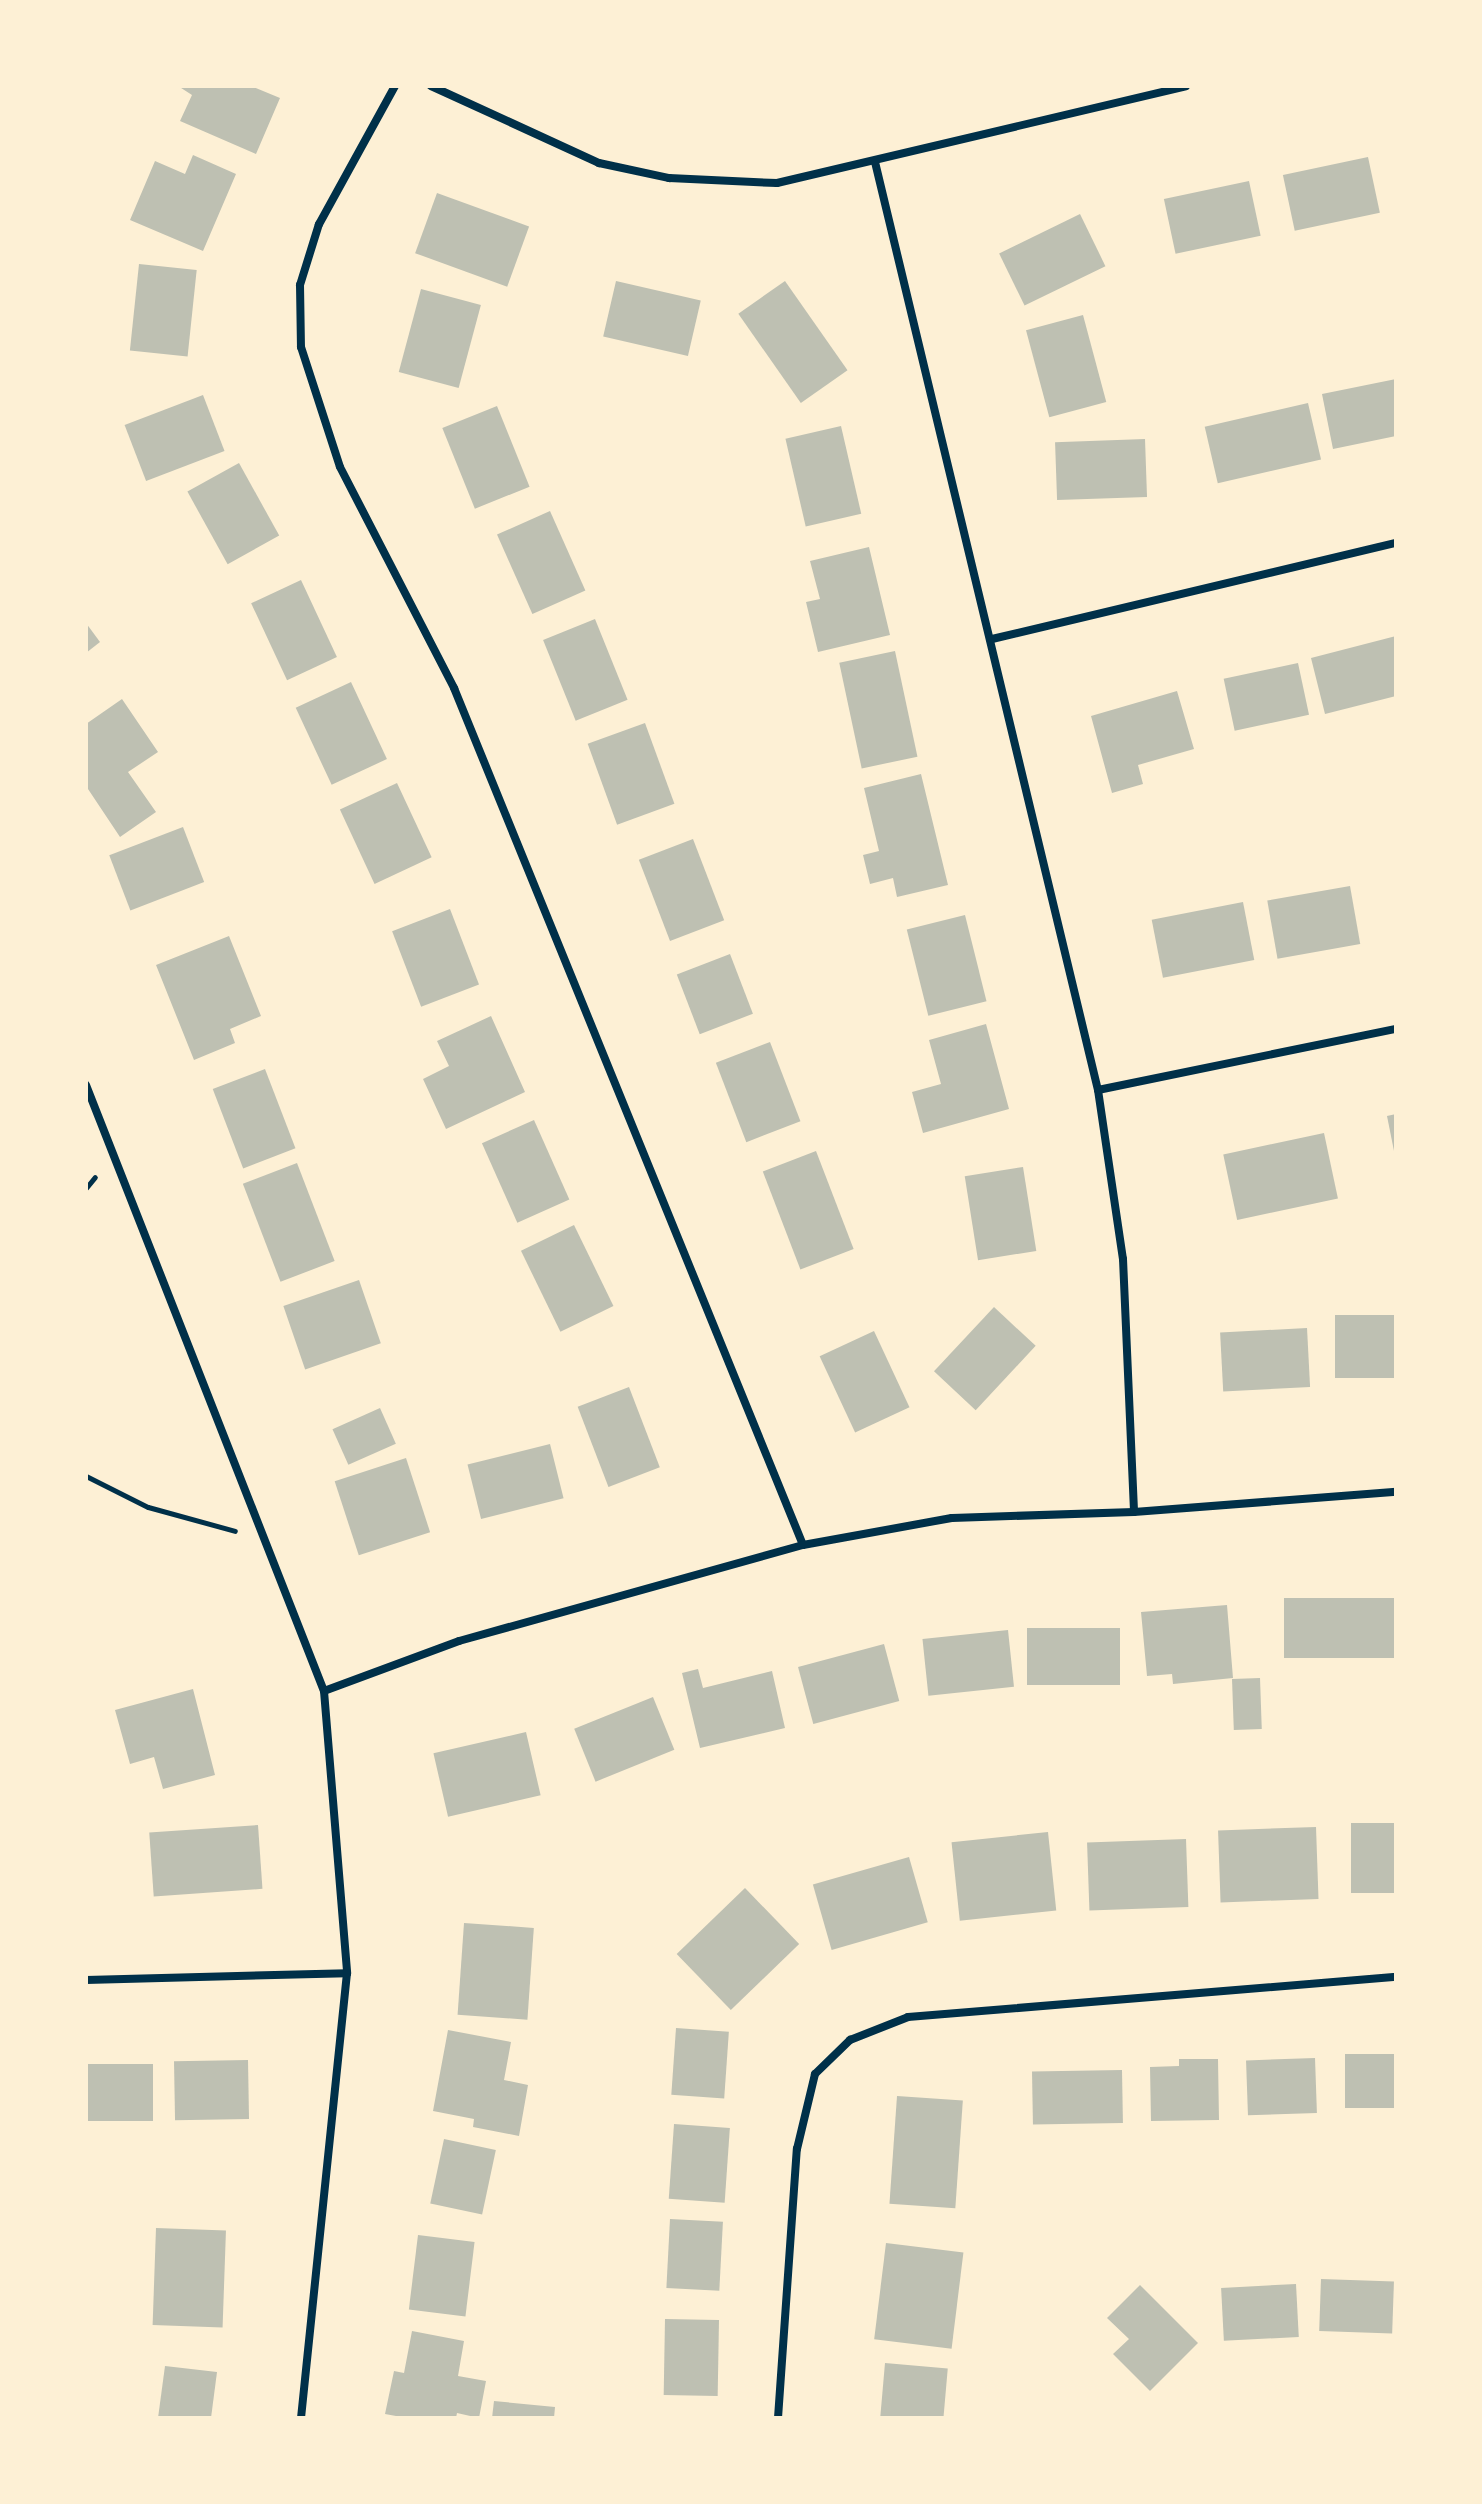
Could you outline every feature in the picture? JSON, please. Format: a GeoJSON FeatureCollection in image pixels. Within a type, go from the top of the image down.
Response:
{"type":"FeatureCollection","features":[{"type":"Feature","properties":{"kind":"street"},"geometry":{"type":"LineString","coordinates":[[395,86],[319,224],[300,285],[301,347],[340,467],[454,688],[803,1545]]}},
{"type":"Feature","properties":{"kind":"street"},"geometry":{"type":"LineString","coordinates":[[431,86],[599,163],[669,178],[777,183],[1186,86]]}},
{"type":"Feature","properties":{"kind":"street"},"geometry":{"type":"LineString","coordinates":[[875,162],[1098,1090],[1123,1259],[1134,1512]]}},
{"type":"Feature","properties":{"kind":"street"},"geometry":{"type":"LineString","coordinates":[[992,639],[1396,543]]}},
{"type":"Feature","properties":{"kind":"street"},"geometry":{"type":"LineString","coordinates":[[1098,1090],[1396,1029]]}},
{"type":"Feature","properties":{"kind":"street"},"geometry":{"type":"LineString","coordinates":[[86,1085],[324,1691],[347,1973],[301,2418]]}},
{"type":"Feature","properties":{"kind":"street"},"geometry":{"type":"LineString","coordinates":[[324,1691],[459,1641],[803,1545],[952,1518],[1134,1512],[1396,1492]]}},
{"type":"Feature","properties":{"kind":"street"},"geometry":{"type":"LineString","coordinates":[[86,1980],[347,1973]]}},
{"type":"Feature","properties":{"kind":"street"},"geometry":{"type":"LineString","coordinates":[[778,2418],[797,2149],[815,2074],[850,2040],[908,2017],[1396,1977]]}},
{"type":"Feature","properties":{"kind":"path"},"geometry":{"type":"LineString","coordinates":[[86,1476],[148,1507],[267,1540]]}},
{"type":"Feature","properties":{"kind":"building"},"geometry":{"type":"Polygon","coordinates":[[[178,86],[251,86],[280,98],[256,154],[180,121],[192,95],[178,86]]]}},
{"type":"Feature","properties":{"kind":"building"},"geometry":{"type":"Polygon","coordinates":[[[193,155],[236,174],[203,251],[130,220],[155,161],[185,174],[193,155]]]}},
{"type":"Feature","properties":{"kind":"building"},"geometry":{"type":"Polygon","coordinates":[[[1368,157],[1380,213],[1295,231],[1283,175],[1368,157]]]}},
{"type":"Feature","properties":{"kind":"building"},"geometry":{"type":"Polygon","coordinates":[[[1249,181],[1261,236],[1176,254],[1164,199],[1249,181]]]}},
{"type":"Feature","properties":{"kind":"building"},"geometry":{"type":"Polygon","coordinates":[[[437,193],[529,227],[507,287],[415,253],[437,193]]]}},
{"type":"Feature","properties":{"kind":"building"},"geometry":{"type":"Polygon","coordinates":[[[1080,214],[1105,266],[1025,306],[999,253],[1080,214]]]}},
{"type":"Feature","properties":{"kind":"building"},"geometry":{"type":"Polygon","coordinates":[[[139,264],[197,270],[188,357],[130,351],[139,264]]]}},
{"type":"Feature","properties":{"kind":"building"},"geometry":{"type":"Polygon","coordinates":[[[616,281],[701,301],[688,356],[603,337],[616,281]]]}},
{"type":"Feature","properties":{"kind":"building"},"geometry":{"type":"Polygon","coordinates":[[[785,281],[848,370],[801,403],[738,314],[785,281]]]}},
{"type":"Feature","properties":{"kind":"building"},"geometry":{"type":"Polygon","coordinates":[[[421,289],[481,305],[459,388],[399,372],[421,289]]]}},
{"type":"Feature","properties":{"kind":"building"},"geometry":{"type":"Polygon","coordinates":[[[1083,315],[1106,402],[1049,417],[1026,330],[1083,315]]]}},
{"type":"Feature","properties":{"kind":"building"},"geometry":{"type":"Polygon","coordinates":[[[1396,379],[1396,436],[1333,449],[1322,394],[1396,379]]]}},
{"type":"Feature","properties":{"kind":"building"},"geometry":{"type":"Polygon","coordinates":[[[203,395],[225,451],[146,481],[125,425],[203,395]]]}},
{"type":"Feature","properties":{"kind":"building"},"geometry":{"type":"Polygon","coordinates":[[[1308,403],[1321,460],[1218,483],[1205,427],[1308,403]]]}},
{"type":"Feature","properties":{"kind":"building"},"geometry":{"type":"Polygon","coordinates":[[[497,406],[530,487],[475,509],[442,428],[497,406]]]}},
{"type":"Feature","properties":{"kind":"building"},"geometry":{"type":"Polygon","coordinates":[[[841,426],[861,514],[806,527],[785,439],[841,426]]]}},
{"type":"Feature","properties":{"kind":"building"},"geometry":{"type":"Polygon","coordinates":[[[1145,439],[1147,497],[1057,500],[1055,442],[1145,439]]]}},
{"type":"Feature","properties":{"kind":"building"},"geometry":{"type":"Polygon","coordinates":[[[239,463],[279,536],[228,564],[187,492],[239,463]]]}},
{"type":"Feature","properties":{"kind":"building"},"geometry":{"type":"Polygon","coordinates":[[[550,511],[585,590],[532,614],[497,535],[550,511]]]}},
{"type":"Feature","properties":{"kind":"building"},"geometry":{"type":"Polygon","coordinates":[[[869,547],[890,635],[818,652],[806,602],[820,599],[810,561],[869,547]]]}},
{"type":"Feature","properties":{"kind":"building"},"geometry":{"type":"Polygon","coordinates":[[[301,580],[337,657],[287,680],[251,603],[301,580]]]}},
{"type":"Feature","properties":{"kind":"building"},"geometry":{"type":"Polygon","coordinates":[[[595,619],[628,700],[576,721],[543,640],[595,619]]]}},
{"type":"Feature","properties":{"kind":"building"},"geometry":{"type":"Polygon","coordinates":[[[86,623],[100,642],[86,653],[86,623]]]}},
{"type":"Feature","properties":{"kind":"building"},"geometry":{"type":"Polygon","coordinates":[[[1396,636],[1396,696],[1325,714],[1311,658],[1396,636]]]}},
{"type":"Feature","properties":{"kind":"building"},"geometry":{"type":"Polygon","coordinates":[[[895,651],[917,757],[862,768],[839,663],[895,651]]]}},
{"type":"Feature","properties":{"kind":"building"},"geometry":{"type":"Polygon","coordinates":[[[1298,663],[1309,715],[1235,731],[1224,679],[1298,663]]]}},
{"type":"Feature","properties":{"kind":"building"},"geometry":{"type":"Polygon","coordinates":[[[351,682],[387,759],[332,785],[296,708],[351,682]]]}},
{"type":"Feature","properties":{"kind":"building"},"geometry":{"type":"Polygon","coordinates":[[[1177,691],[1194,749],[1138,765],[1143,784],[1112,793],[1091,716],[1177,691]]]}},
{"type":"Feature","properties":{"kind":"building"},"geometry":{"type":"Polygon","coordinates":[[[122,699],[158,752],[128,772],[156,812],[120,837],[86,786],[86,724],[122,699]]]}},
{"type":"Feature","properties":{"kind":"building"},"geometry":{"type":"Polygon","coordinates":[[[645,723],[674,804],[617,825],[588,744],[645,723]]]}},
{"type":"Feature","properties":{"kind":"building"},"geometry":{"type":"Polygon","coordinates":[[[921,774],[948,885],[897,897],[893,878],[870,884],[863,855],[879,851],[864,788],[921,774]]]}},
{"type":"Feature","properties":{"kind":"building"},"geometry":{"type":"Polygon","coordinates":[[[397,783],[432,857],[375,884],[340,810],[397,783]]]}},
{"type":"Feature","properties":{"kind":"building"},"geometry":{"type":"Polygon","coordinates":[[[183,827],[204,882],[130,910],[109,855],[183,827]]]}},
{"type":"Feature","properties":{"kind":"building"},"geometry":{"type":"Polygon","coordinates":[[[693,839],[724,920],[670,941],[639,860],[693,839]]]}},
{"type":"Feature","properties":{"kind":"building"},"geometry":{"type":"Polygon","coordinates":[[[1350,886],[1360,944],[1278,959],[1267,901],[1350,886]]]}},
{"type":"Feature","properties":{"kind":"building"},"geometry":{"type":"Polygon","coordinates":[[[1243,902],[1254,960],[1163,978],[1152,920],[1243,902]]]}},
{"type":"Feature","properties":{"kind":"building"},"geometry":{"type":"Polygon","coordinates":[[[450,909],[479,985],[421,1007],[392,931],[450,909]]]}},
{"type":"Feature","properties":{"kind":"building"},"geometry":{"type":"Polygon","coordinates":[[[965,915],[987,1001],[928,1016],[907,930],[965,915]]]}},
{"type":"Feature","properties":{"kind":"building"},"geometry":{"type":"Polygon","coordinates":[[[229,936],[261,1016],[230,1029],[235,1043],[194,1060],[156,965],[229,936]]]}},
{"type":"Feature","properties":{"kind":"building"},"geometry":{"type":"Polygon","coordinates":[[[730,954],[753,1014],[700,1034],[677,974],[730,954]]]}},
{"type":"Feature","properties":{"kind":"building"},"geometry":{"type":"Polygon","coordinates":[[[491,1016],[525,1092],[446,1129],[423,1079],[449,1066],[437,1041],[491,1016]]]}},
{"type":"Feature","properties":{"kind":"building"},"geometry":{"type":"Polygon","coordinates":[[[986,1024],[1009,1109],[923,1133],[912,1092],[941,1084],[929,1040],[986,1024]]]}},
{"type":"Feature","properties":{"kind":"building"},"geometry":{"type":"Polygon","coordinates":[[[770,1042],[800,1121],[746,1142],[716,1063],[770,1042]]]}},
{"type":"Feature","properties":{"kind":"building"},"geometry":{"type":"Polygon","coordinates":[[[265,1069],[295,1148],[243,1168],[213,1089],[265,1069]]]}},
{"type":"Feature","properties":{"kind":"building"},"geometry":{"type":"Polygon","coordinates":[[[1396,1114],[1396,1156],[1395,1156],[1387,1116],[1396,1114]]]}},
{"type":"Feature","properties":{"kind":"building"},"geometry":{"type":"Polygon","coordinates":[[[534,1120],[569,1199],[517,1223],[482,1143],[534,1120]]]}},
{"type":"Feature","properties":{"kind":"building"},"geometry":{"type":"Polygon","coordinates":[[[1324,1133],[1338,1199],[1237,1220],[1223,1154],[1324,1133]]]}},
{"type":"Feature","properties":{"kind":"building"},"geometry":{"type":"Polygon","coordinates":[[[816,1151],[854,1249],[800,1269],[763,1171],[816,1151]]]}},
{"type":"Feature","properties":{"kind":"building"},"geometry":{"type":"Polygon","coordinates":[[[297,1163],[335,1261],[280,1282],[243,1184],[297,1163]]]}},
{"type":"Feature","properties":{"kind":"building"},"geometry":{"type":"Polygon","coordinates":[[[1023,1167],[1036,1251],[978,1260],[965,1176],[1023,1167]]]}},
{"type":"Feature","properties":{"kind":"building"},"geometry":{"type":"Polygon","coordinates":[[[574,1225],[613,1306],[560,1332],[521,1251],[574,1225]]]}},
{"type":"Feature","properties":{"kind":"building"},"geometry":{"type":"Polygon","coordinates":[[[359,1280],[381,1343],[305,1369],[283,1306],[359,1280]]]}},
{"type":"Feature","properties":{"kind":"building"},"geometry":{"type":"Polygon","coordinates":[[[994,1307],[1036,1346],[976,1410],[934,1371],[994,1307]]]}},
{"type":"Feature","properties":{"kind":"building"},"geometry":{"type":"Polygon","coordinates":[[[1335,1315],[1396,1315],[1396,1378],[1335,1378],[1335,1315]]]}},
{"type":"Feature","properties":{"kind":"building"},"geometry":{"type":"Polygon","coordinates":[[[1307,1328],[1310,1387],[1223,1391],[1220,1333],[1307,1328]]]}},
{"type":"Feature","properties":{"kind":"building"},"geometry":{"type":"Polygon","coordinates":[[[874,1331],[909,1407],[855,1432],[820,1356],[874,1331]]]}},
{"type":"Feature","properties":{"kind":"building"},"geometry":{"type":"Polygon","coordinates":[[[629,1387],[660,1467],[608,1487],[578,1407],[629,1387]]]}},
{"type":"Feature","properties":{"kind":"building"},"geometry":{"type":"Polygon","coordinates":[[[380,1408],[396,1444],[348,1465],[332,1429],[380,1408]]]}},
{"type":"Feature","properties":{"kind":"building"},"geometry":{"type":"Polygon","coordinates":[[[550,1444],[564,1498],[481,1519],[468,1465],[550,1444]]]}},
{"type":"Feature","properties":{"kind":"building"},"geometry":{"type":"Polygon","coordinates":[[[406,1458],[430,1532],[359,1555],[335,1481],[406,1458]]]}},
{"type":"Feature","properties":{"kind":"building"},"geometry":{"type":"Polygon","coordinates":[[[1284,1598],[1396,1598],[1396,1658],[1284,1658],[1284,1598]]]}},
{"type":"Feature","properties":{"kind":"building"},"geometry":{"type":"Polygon","coordinates":[[[1227,1605],[1233,1678],[1173,1684],[1172,1674],[1147,1676],[1141,1612],[1227,1605]]]}},
{"type":"Feature","properties":{"kind":"building"},"geometry":{"type":"Polygon","coordinates":[[[1027,1628],[1120,1628],[1120,1685],[1027,1685],[1027,1628]]]}},
{"type":"Feature","properties":{"kind":"building"},"geometry":{"type":"Polygon","coordinates":[[[1008,1630],[1014,1687],[928,1696],[922,1639],[1008,1630]]]}},
{"type":"Feature","properties":{"kind":"building"},"geometry":{"type":"Polygon","coordinates":[[[884,1644],[899,1701],[813,1724],[798,1667],[884,1644]]]}},
{"type":"Feature","properties":{"kind":"building"},"geometry":{"type":"Polygon","coordinates":[[[698,1669],[703,1688],[772,1671],[785,1728],[700,1748],[682,1673],[698,1669]]]}},
{"type":"Feature","properties":{"kind":"building"},"geometry":{"type":"Polygon","coordinates":[[[1260,1678],[1262,1729],[1234,1730],[1232,1679],[1260,1678]]]}},
{"type":"Feature","properties":{"kind":"building"},"geometry":{"type":"Polygon","coordinates":[[[193,1689],[215,1775],[163,1789],[154,1757],[130,1764],[115,1710],[193,1689]]]}},
{"type":"Feature","properties":{"kind":"building"},"geometry":{"type":"Polygon","coordinates":[[[653,1697],[674,1750],[596,1782],[574,1729],[653,1697]]]}},
{"type":"Feature","properties":{"kind":"building"},"geometry":{"type":"Polygon","coordinates":[[[526,1732],[541,1795],[448,1817],[433,1753],[526,1732]]]}},
{"type":"Feature","properties":{"kind":"building"},"geometry":{"type":"Polygon","coordinates":[[[1351,1823],[1396,1823],[1396,1893],[1351,1893],[1351,1823]]]}},
{"type":"Feature","properties":{"kind":"building"},"geometry":{"type":"Polygon","coordinates":[[[258,1825],[262,1889],[154,1896],[149,1833],[258,1825]]]}},
{"type":"Feature","properties":{"kind":"building"},"geometry":{"type":"Polygon","coordinates":[[[1316,1827],[1319,1899],[1221,1902],[1218,1830],[1316,1827]]]}},
{"type":"Feature","properties":{"kind":"building"},"geometry":{"type":"Polygon","coordinates":[[[1048,1832],[1056,1911],[960,1921],[952,1842],[1048,1832]]]}},
{"type":"Feature","properties":{"kind":"building"},"geometry":{"type":"Polygon","coordinates":[[[1186,1839],[1188,1907],[1089,1910],[1087,1842],[1186,1839]]]}},
{"type":"Feature","properties":{"kind":"building"},"geometry":{"type":"Polygon","coordinates":[[[909,1857],[928,1922],[832,1950],[813,1885],[909,1857]]]}},
{"type":"Feature","properties":{"kind":"building"},"geometry":{"type":"Polygon","coordinates":[[[745,1888],[799,1944],[731,2010],[677,1954],[745,1888]]]}},
{"type":"Feature","properties":{"kind":"building"},"geometry":{"type":"Polygon","coordinates":[[[464,1923],[534,1928],[527,2020],[458,2015],[464,1923]]]}},
{"type":"Feature","properties":{"kind":"building"},"geometry":{"type":"Polygon","coordinates":[[[676,2028],[729,2032],[724,2099],[671,2095],[676,2028]]]}},
{"type":"Feature","properties":{"kind":"building"},"geometry":{"type":"Polygon","coordinates":[[[448,2030],[511,2042],[504,2080],[528,2085],[519,2136],[473,2127],[474,2119],[433,2111],[448,2030]]]}},
{"type":"Feature","properties":{"kind":"building"},"geometry":{"type":"Polygon","coordinates":[[[1345,2054],[1396,2054],[1396,2108],[1345,2108],[1345,2054]]]}},
{"type":"Feature","properties":{"kind":"building"},"geometry":{"type":"Polygon","coordinates":[[[1315,2058],[1317,2113],[1248,2115],[1246,2060],[1315,2058]]]}},
{"type":"Feature","properties":{"kind":"building"},"geometry":{"type":"Polygon","coordinates":[[[1179,2059],[1218,2059],[1219,2120],[1151,2121],[1150,2067],[1179,2066],[1179,2059]]]}},
{"type":"Feature","properties":{"kind":"building"},"geometry":{"type":"Polygon","coordinates":[[[248,2060],[249,2119],[175,2120],[174,2061],[248,2060]]]}},
{"type":"Feature","properties":{"kind":"building"},"geometry":{"type":"Polygon","coordinates":[[[86,2064],[153,2064],[153,2121],[86,2121],[86,2064]]]}},
{"type":"Feature","properties":{"kind":"building"},"geometry":{"type":"Polygon","coordinates":[[[1122,2070],[1123,2123],[1033,2125],[1032,2072],[1122,2070]]]}},
{"type":"Feature","properties":{"kind":"building"},"geometry":{"type":"Polygon","coordinates":[[[897,2096],[963,2101],[955,2208],[889,2204],[897,2096]]]}},
{"type":"Feature","properties":{"kind":"building"},"geometry":{"type":"Polygon","coordinates":[[[674,2124],[730,2128],[725,2203],[669,2199],[674,2124]]]}},
{"type":"Feature","properties":{"kind":"building"},"geometry":{"type":"Polygon","coordinates":[[[444,2139],[496,2150],[482,2215],[430,2204],[444,2139]]]}},
{"type":"Feature","properties":{"kind":"building"},"geometry":{"type":"Polygon","coordinates":[[[670,2219],[723,2222],[719,2291],[666,2288],[670,2219]]]}},
{"type":"Feature","properties":{"kind":"building"},"geometry":{"type":"Polygon","coordinates":[[[156,2228],[226,2230],[223,2327],[153,2325],[156,2228]]]}},
{"type":"Feature","properties":{"kind":"building"},"geometry":{"type":"Polygon","coordinates":[[[418,2235],[475,2242],[465,2316],[409,2309],[418,2235]]]}},
{"type":"Feature","properties":{"kind":"building"},"geometry":{"type":"Polygon","coordinates":[[[886,2243],[963,2253],[952,2349],[874,2339],[886,2243]]]}},
{"type":"Feature","properties":{"kind":"building"},"geometry":{"type":"Polygon","coordinates":[[[1321,2279],[1394,2282],[1392,2334],[1319,2331],[1321,2279]]]}},
{"type":"Feature","properties":{"kind":"building"},"geometry":{"type":"Polygon","coordinates":[[[1296,2284],[1299,2337],[1224,2341],[1221,2288],[1296,2284]]]}},
{"type":"Feature","properties":{"kind":"building"},"geometry":{"type":"Polygon","coordinates":[[[1140,2285],[1198,2343],[1150,2391],[1113,2354],[1129,2339],[1107,2318],[1140,2285]]]}},
{"type":"Feature","properties":{"kind":"building"},"geometry":{"type":"Polygon","coordinates":[[[665,2319],[719,2320],[718,2396],[664,2395],[665,2319]]]}},
{"type":"Feature","properties":{"kind":"building"},"geometry":{"type":"Polygon","coordinates":[[[412,2331],[464,2341],[458,2376],[486,2381],[479,2418],[457,2413],[456,2418],[407,2418],[385,2414],[394,2371],[404,2373],[412,2331]]]}},
{"type":"Feature","properties":{"kind":"building"},"geometry":{"type":"Polygon","coordinates":[[[885,2363],[948,2368],[943,2418],[880,2418],[885,2363]]]}},
{"type":"Feature","properties":{"kind":"building"},"geometry":{"type":"Polygon","coordinates":[[[165,2366],[217,2372],[211,2418],[158,2418],[165,2366]]]}},
{"type":"Feature","properties":{"kind":"building"},"geometry":{"type":"Polygon","coordinates":[[[494,2401],[555,2407],[554,2418],[492,2418],[494,2401]]]}}]}
